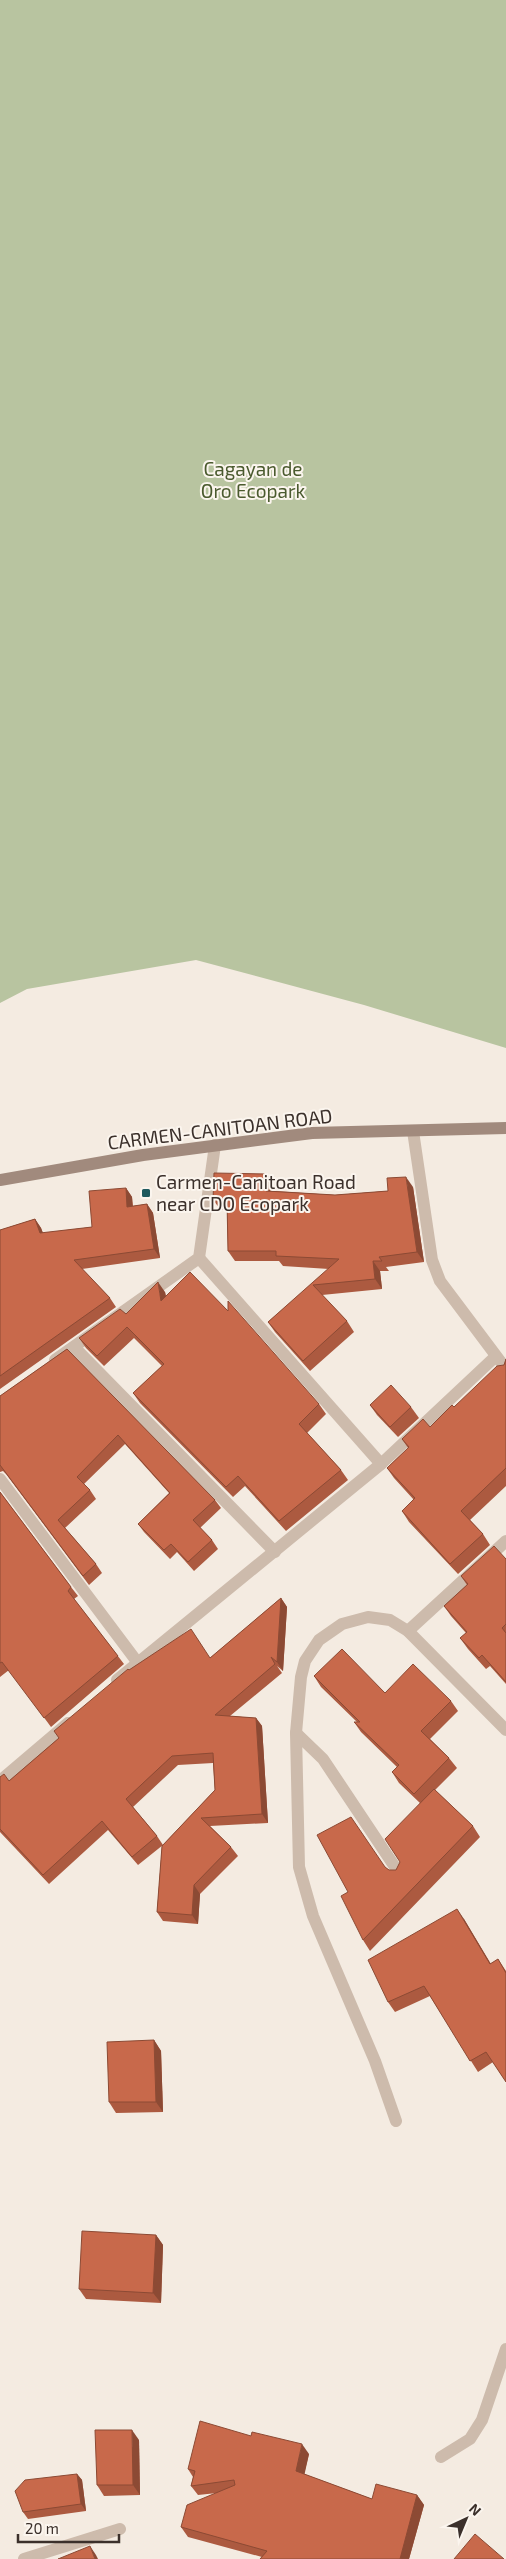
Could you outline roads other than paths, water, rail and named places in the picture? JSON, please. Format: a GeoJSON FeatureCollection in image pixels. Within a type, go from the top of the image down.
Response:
{"type":"FeatureCollection","features":[{"type":"Feature","properties":{"kind":"main road","name":"CARMEN-CANITOAN ROAD"},"geometry":{"type":"LineString","coordinates":[[0,1180],[215,1145],[312,1134],[506,1128]]}},
{"type":"Feature","properties":{"kind":"street"},"geometry":{"type":"LineString","coordinates":[[413,1132],[432,1260],[440,1282],[495,1357],[506,1369]]}},
{"type":"Feature","properties":{"kind":"street"},"geometry":{"type":"LineString","coordinates":[[44,1368],[199,1258],[215,1145]]}},
{"type":"Feature","properties":{"kind":"street"},"geometry":{"type":"LineString","coordinates":[[199,1258],[381,1464]]}},
{"type":"Feature","properties":{"kind":"street"},"geometry":{"type":"LineString","coordinates":[[74,1347],[275,1552]]}},
{"type":"Feature","properties":{"kind":"street"},"geometry":{"type":"LineString","coordinates":[[109,1688],[381,1464],[495,1357]]}},
{"type":"Feature","properties":{"kind":"street"},"geometry":{"type":"LineString","coordinates":[[0,1479],[138,1663]]}},
{"type":"Feature","properties":{"kind":"street"},"geometry":{"type":"LineString","coordinates":[[408,1631],[506,1541]]}},
{"type":"Feature","properties":{"kind":"street"},"geometry":{"type":"LineString","coordinates":[[396,2121],[374,2061],[313,1916],[299,1867],[296,1733],[301,1677],[305,1662],[319,1640],[342,1624],[368,1617],[390,1620],[408,1631],[506,1730]]}},
{"type":"Feature","properties":{"kind":"street"},"geometry":{"type":"LineString","coordinates":[[0,1781],[80,1712]]}},
{"type":"Feature","properties":{"kind":"street"},"geometry":{"type":"LineString","coordinates":[[296,1733],[323,1759],[399,1873]]}},
{"type":"Feature","properties":{"kind":"street"},"geometry":{"type":"LineString","coordinates":[[440,2457],[470,2439],[482,2420],[506,2349]]}},
{"type":"Feature","properties":{"kind":"street"},"geometry":{"type":"LineString","coordinates":[[24,2559],[120,2529]]}},
{"type":"Feature","properties":{"kind":"place","name":"Carmen-Canitoan Road near CDO Ecopark"},"geometry":{"type":"Point","coordinates":[146,1193]}},
{"type":"Feature","properties":{"kind":"park label","name":"Cagayan de Oro Ecopark"},"geometry":{"type":"Point","coordinates":[253,480]}}]}
